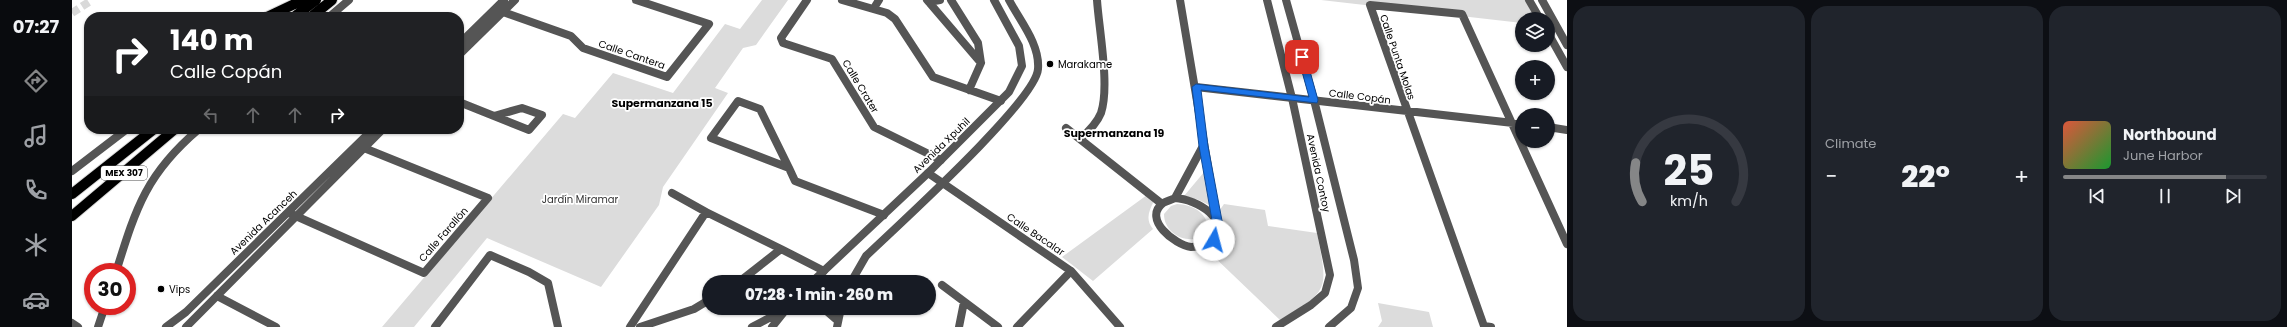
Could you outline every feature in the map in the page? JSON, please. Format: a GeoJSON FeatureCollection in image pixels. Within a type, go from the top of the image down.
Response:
{"type":"FeatureCollection","features":[{"type":"Feature","properties":{"kind":"main road"},"geometry":{"type":"LineString","coordinates":[[278,12],[303,0]]}},
{"type":"Feature","properties":{"kind":"main road"},"geometry":{"type":"LineString","coordinates":[[300,12],[316,0]]}},
{"type":"Feature","properties":{"kind":"main road"},"geometry":{"type":"LineString","coordinates":[[317,12],[332,0]]}},
{"type":"Feature","properties":{"kind":"main road","name":"MEX 307"},"geometry":{"type":"LineString","coordinates":[[72,194],[148,134]]}},
{"type":"Feature","properties":{"kind":"main road","name":"MEX 307"},"geometry":{"type":"LineString","coordinates":[[72,216],[169,134]]}},
{"type":"Feature","properties":{"kind":"street"},"geometry":{"type":"LineString","coordinates":[[274,12],[290,0]]}},
{"type":"Feature","properties":{"kind":"street"},"geometry":{"type":"LineString","coordinates":[[335,12],[350,0]]}},
{"type":"Feature","properties":{"kind":"street"},"geometry":{"type":"LineString","coordinates":[[464,39],[504,0]]}},
{"type":"Feature","properties":{"kind":"street"},"geometry":{"type":"LineString","coordinates":[[464,50],[516,0]]}},
{"type":"Feature","properties":{"kind":"street","name":"Calle Cantera"},"geometry":{"type":"LineString","coordinates":[[503,12],[571,36],[583,48],[667,77],[709,24],[636,0]]}},
{"type":"Feature","properties":{"kind":"street","name":"Calle Crater"},"geometry":{"type":"LineString","coordinates":[[807,0],[781,38],[783,43],[832,59],[874,127],[940,160]]}},
{"type":"Feature","properties":{"kind":"street"},"geometry":{"type":"LineString","coordinates":[[842,0],[887,13],[895,20],[928,72],[933,77],[1001,101]]}},
{"type":"Feature","properties":{"kind":"street"},"geometry":{"type":"LineString","coordinates":[[874,8],[879,0]]}},
{"type":"Feature","properties":{"kind":"street"},"geometry":{"type":"LineString","coordinates":[[928,1],[940,0]]}},
{"type":"Feature","properties":{"kind":"street"},"geometry":{"type":"LineString","coordinates":[[951,0],[978,43],[981,63],[969,90]]}},
{"type":"Feature","properties":{"kind":"street","name":"Avenida Xpuhil"},"geometry":{"type":"LineString","coordinates":[[820,275],[928,173],[1001,101],[1016,82],[1022,66],[1019,46],[994,0]]}},
{"type":"Feature","properties":{"kind":"street"},"geometry":{"type":"LineString","coordinates":[[855,275],[866,256],[1006,117],[1028,91],[1038,70],[1035,47],[1008,0]]}},
{"type":"Feature","properties":{"kind":"street"},"geometry":{"type":"LineString","coordinates":[[1080,139],[1093,127],[1101,113],[1103,96],[1097,0]]}},
{"type":"Feature","properties":{"kind":"street"},"geometry":{"type":"LineString","coordinates":[[1180,0],[1196,87],[1204,146],[1218,226],[1218,233],[1214,240],[1208,244],[1195,247],[1180,244],[1167,235],[1158,224],[1158,209],[1162,204],[1175,198],[1184,198],[1202,205],[1210,211],[1218,226]]}},
{"type":"Feature","properties":{"kind":"street","name":"Avenida Contoy"},"geometry":{"type":"LineString","coordinates":[[1267,0],[1292,98],[1330,276],[1325,293],[1316,301],[1276,327]]}},
{"type":"Feature","properties":{"kind":"street","name":"Avenida Contoy"},"geometry":{"type":"LineString","coordinates":[[1286,0],[1314,100],[1354,260],[1358,288],[1351,308],[1329,327]]}},
{"type":"Feature","properties":{"kind":"street"},"geometry":{"type":"LineString","coordinates":[[1529,0],[1536,12]]}},
{"type":"Feature","properties":{"kind":"street"},"geometry":{"type":"LineString","coordinates":[[1542,0],[1567,45]]}},
{"type":"Feature","properties":{"kind":"street"},"geometry":{"type":"LineString","coordinates":[[928,1],[981,63]]}},
{"type":"Feature","properties":{"kind":"street","name":"Calle Punta Molas"},"geometry":{"type":"LineString","coordinates":[[1406,111],[1370,5],[1462,14],[1510,123]]}},
{"type":"Feature","properties":{"kind":"street"},"geometry":{"type":"LineString","coordinates":[[1555,45],[1567,66]]}},
{"type":"Feature","properties":{"kind":"street","name":"Calle Copán"},"geometry":{"type":"LineString","coordinates":[[1196,87],[1515,123]]}},
{"type":"Feature","properties":{"kind":"street"},"geometry":{"type":"LineString","coordinates":[[789,168],[711,138],[738,101],[760,109],[789,168],[795,181],[884,215]]}},
{"type":"Feature","properties":{"kind":"street"},"geometry":{"type":"LineString","coordinates":[[464,104],[494,116],[529,130],[542,115],[522,108],[494,116]]}},
{"type":"Feature","properties":{"kind":"street"},"geometry":{"type":"LineString","coordinates":[[1406,111],[1484,326],[1491,327]]}},
{"type":"Feature","properties":{"kind":"street"},"geometry":{"type":"LineString","coordinates":[[1510,123],[1567,244]]}},
{"type":"Feature","properties":{"kind":"street"},"geometry":{"type":"LineString","coordinates":[[1066,128],[1162,204]]}},
{"type":"Feature","properties":{"kind":"street"},"geometry":{"type":"LineString","coordinates":[[1555,128],[1567,130]]}},
{"type":"Feature","properties":{"kind":"street"},"geometry":{"type":"LineString","coordinates":[[72,171],[120,134]]}},
{"type":"Feature","properties":{"kind":"street"},"geometry":{"type":"LineString","coordinates":[[119,263],[144,194],[158,169],[180,146],[194,134]]}},
{"type":"Feature","properties":{"kind":"street","name":"Avenida Acanceh"},"geometry":{"type":"LineString","coordinates":[[186,327],[368,134]]}},
{"type":"Feature","properties":{"kind":"street","name":"Avenida Acanceh"},"geometry":{"type":"LineString","coordinates":[[166,327],[186,312],[378,134]]}},
{"type":"Feature","properties":{"kind":"street"},"geometry":{"type":"LineString","coordinates":[[1175,198],[1204,146]]}},
{"type":"Feature","properties":{"kind":"street","name":"Calle Farallón"},"geometry":{"type":"LineString","coordinates":[[293,214],[424,273],[488,198],[364,148]]}},
{"type":"Feature","properties":{"kind":"street","name":"Calle Bacalar"},"geometry":{"type":"LineString","coordinates":[[928,173],[1071,271],[1120,327]]}},
{"type":"Feature","properties":{"kind":"street"},"geometry":{"type":"LineString","coordinates":[[672,193],[706,212],[824,271]]}},
{"type":"Feature","properties":{"kind":"street"},"geometry":{"type":"LineString","coordinates":[[630,327],[706,212]]}},
{"type":"Feature","properties":{"kind":"street"},"geometry":{"type":"LineString","coordinates":[[749,275],[781,249]]}},
{"type":"Feature","properties":{"kind":"street"},"geometry":{"type":"LineString","coordinates":[[435,327],[490,255],[530,272],[548,283],[558,327]]}},
{"type":"Feature","properties":{"kind":"street"},"geometry":{"type":"LineString","coordinates":[[1017,327],[1071,271]]}},
{"type":"Feature","properties":{"kind":"street"},"geometry":{"type":"LineString","coordinates":[[942,285],[998,327]]}},
{"type":"Feature","properties":{"kind":"street"},"geometry":{"type":"LineString","coordinates":[[216,296],[276,327]]}},
{"type":"Feature","properties":{"kind":"street"},"geometry":{"type":"LineString","coordinates":[[959,327],[964,302]]}},
{"type":"Feature","properties":{"kind":"street"},"geometry":{"type":"LineString","coordinates":[[640,327],[694,309],[702,304]]}},
{"type":"Feature","properties":{"kind":"street"},"geometry":{"type":"LineString","coordinates":[[98,327],[102,315]]}},
{"type":"Feature","properties":{"kind":"street"},"geometry":{"type":"LineString","coordinates":[[752,327],[774,315]]}},
{"type":"Feature","properties":{"kind":"street"},"geometry":{"type":"LineString","coordinates":[[772,327],[781,315]]}},
{"type":"Feature","properties":{"kind":"street"},"geometry":{"type":"LineString","coordinates":[[830,315],[838,324]]}},
{"type":"Feature","properties":{"kind":"street"},"geometry":{"type":"LineString","coordinates":[[72,323],[78,327]]}},
{"type":"Feature","properties":{"kind":"green space","name":"Jardín Miramar"},"geometry":{"type":"Polygon","coordinates":[[[762,0],[788,0],[756,45],[743,48],[715,88],[728,93],[663,187],[659,205],[601,287],[487,238],[414,327],[382,327],[563,114],[575,118],[613,73],[673,93],[725,24],[740,29],[762,0]]]}},
{"type":"Feature","properties":{"kind":"green space"},"geometry":{"type":"Polygon","coordinates":[[[1321,0],[1525,0],[1531,12],[1515,12],[1515,22],[1321,0]]]}},
{"type":"Feature","properties":{"kind":"green space"},"geometry":{"type":"Polygon","coordinates":[[[1205,171],[1213,207],[1199,200],[1184,196],[1205,171]]]}},
{"type":"Feature","properties":{"kind":"green space"},"geometry":{"type":"Polygon","coordinates":[[[1147,195],[1154,201],[1148,218],[1153,229],[1093,281],[1062,257],[1147,195]]]}},
{"type":"Feature","properties":{"kind":"green space"},"geometry":{"type":"Polygon","coordinates":[[[1177,204],[1193,207],[1204,216],[1208,226],[1204,236],[1191,239],[1178,236],[1172,232],[1165,221],[1164,214],[1171,206],[1177,204]]]}},
{"type":"Feature","properties":{"kind":"green space"},"geometry":{"type":"Polygon","coordinates":[[[1224,204],[1265,210],[1268,226],[1317,233],[1323,266],[1323,278],[1321,287],[1317,294],[1308,302],[1280,320],[1209,252],[1220,241],[1224,225],[1217,214],[1224,204]]]}},
{"type":"Feature","properties":{"kind":"green space"},"geometry":{"type":"Polygon","coordinates":[[[1378,303],[1429,312],[1433,327],[1378,327],[1382,321],[1378,303]]]}},
{"type":"Feature","properties":{"kind":"tunnel"},"geometry":{"type":"LineString","coordinates":[[72,13],[92,0]]}},
{"type":"Feature","properties":{"kind":"place","name":"Marakame"},"geometry":{"type":"Point","coordinates":[1050,64]}},
{"type":"Feature","properties":{"kind":"place","name":"Vips"},"geometry":{"type":"Point","coordinates":[161,289]}},
{"type":"Feature","properties":{"kind":"district","name":"Supermanzana 15"},"geometry":{"type":"Point","coordinates":[662,103]}},
{"type":"Feature","properties":{"kind":"district","name":"Supermanzana 19"},"geometry":{"type":"Point","coordinates":[1114,133]}},
{"type":"Feature","properties":{"kind":"route"},"geometry":{"type":"LineString","coordinates":[[1214,240],[1218,233],[1218,226],[1204,146],[1196,87],[1314,100],[1302,57]]}}]}
